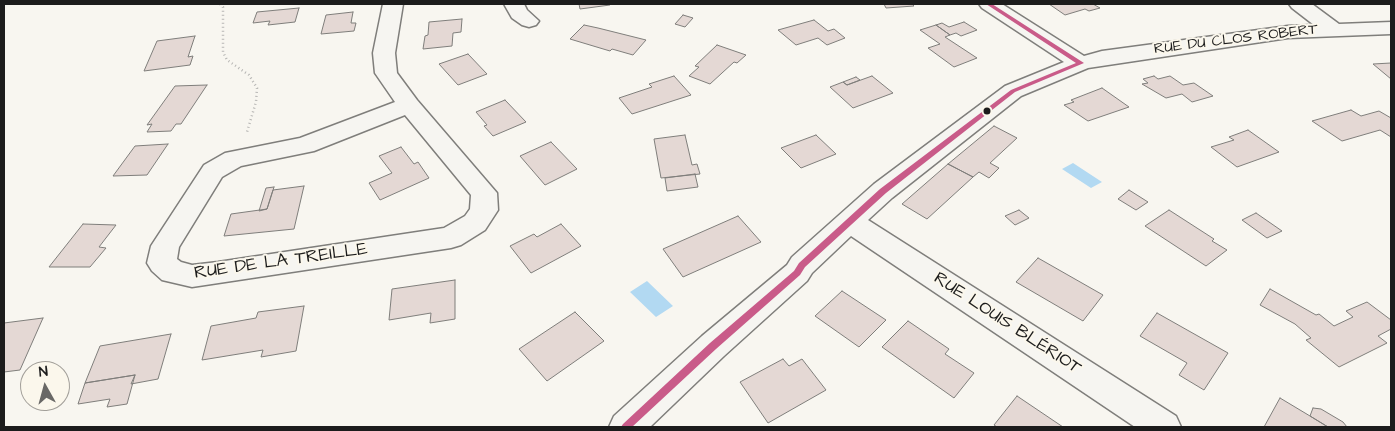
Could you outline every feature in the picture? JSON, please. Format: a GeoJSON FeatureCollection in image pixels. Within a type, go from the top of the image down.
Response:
{"type":"FeatureCollection","features":[{"type":"Feature","properties":{"kind":"street","name":"RUE DE LA TREILLE"},"geometry":{"type":"LineString","coordinates":[[393,4],[384,53],[386,73],[409,105],[484,194],[484,210],[475,224],[451,238],[192,276],[172,272],[162,263],[165,246],[214,171],[234,159],[305,145],[409,105]]}},
{"type":"Feature","properties":{"kind":"street"},"geometry":{"type":"LineString","coordinates":[[514,4],[519,14],[529,21]]}},
{"type":"Feature","properties":{"kind":"street"},"geometry":{"type":"LineString","coordinates":[[990,4],[1081,63]]}},
{"type":"Feature","properties":{"kind":"street"},"geometry":{"type":"LineString","coordinates":[[1299,4],[1333,29]]}},
{"type":"Feature","properties":{"kind":"street","name":"RUE DU CLOS ROBERT"},"geometry":{"type":"LineString","coordinates":[[626,427],[713,346],[797,273],[802,265],[883,191],[1013,91],[1081,63],[1142,52],[1288,32],[1391,28]]}},
{"type":"Feature","properties":{"kind":"street","name":"RUE LOUIS BLÉRIOT"},"geometry":{"type":"LineString","coordinates":[[850,222],[1164,427]]}},
{"type":"Feature","properties":{"kind":"path"},"geometry":{"type":"LineString","coordinates":[[220,4],[223,7],[223,52],[227,60],[249,75],[257,88],[251,122],[234,159]]}},
{"type":"Feature","properties":{"kind":"water"},"geometry":{"type":"Polygon","coordinates":[[[1073,163],[1102,182],[1091,188],[1062,169],[1073,163]]]}},
{"type":"Feature","properties":{"kind":"water"},"geometry":{"type":"Polygon","coordinates":[[[647,281],[673,306],[656,317],[630,292],[647,281]]]}},
{"type":"Feature","properties":{"kind":"building"},"geometry":{"type":"Polygon","coordinates":[[[579,4],[609,4],[610,5],[580,9],[579,4]]]}},
{"type":"Feature","properties":{"kind":"building"},"geometry":{"type":"Polygon","coordinates":[[[884,4],[912,4],[914,6],[886,8],[884,4]]]}},
{"type":"Feature","properties":{"kind":"building"},"geometry":{"type":"Polygon","coordinates":[[[1049,4],[1093,4],[1100,8],[1089,11],[1085,9],[1065,15],[1049,4]]]}},
{"type":"Feature","properties":{"kind":"building"},"geometry":{"type":"Polygon","coordinates":[[[299,8],[295,22],[268,25],[270,21],[253,23],[257,12],[299,8]]]}},
{"type":"Feature","properties":{"kind":"building"},"geometry":{"type":"Polygon","coordinates":[[[353,12],[351,23],[356,23],[354,31],[321,34],[326,15],[353,12]]]}},
{"type":"Feature","properties":{"kind":"building"},"geometry":{"type":"Polygon","coordinates":[[[683,15],[693,18],[685,27],[675,24],[683,15]]]}},
{"type":"Feature","properties":{"kind":"building"},"geometry":{"type":"Polygon","coordinates":[[[462,19],[461,32],[453,33],[452,46],[423,49],[425,36],[428,35],[429,22],[462,19]]]}},
{"type":"Feature","properties":{"kind":"building"},"geometry":{"type":"Polygon","coordinates":[[[814,20],[828,31],[834,29],[845,38],[827,45],[818,38],[796,45],[778,30],[814,20]]]}},
{"type":"Feature","properties":{"kind":"building"},"geometry":{"type":"Polygon","coordinates":[[[964,22],[977,30],[961,36],[956,33],[950,35],[936,25],[942,23],[949,27],[964,22]]]}},
{"type":"Feature","properties":{"kind":"building"},"geometry":{"type":"Polygon","coordinates":[[[584,25],[646,40],[633,55],[612,49],[610,51],[570,39],[584,25]]]}},
{"type":"Feature","properties":{"kind":"building"},"geometry":{"type":"Polygon","coordinates":[[[936,25],[950,35],[945,37],[977,58],[954,67],[928,48],[940,44],[920,30],[936,25]]]}},
{"type":"Feature","properties":{"kind":"building"},"geometry":{"type":"Polygon","coordinates":[[[195,36],[188,57],[193,56],[190,65],[144,71],[157,41],[195,36]]]}},
{"type":"Feature","properties":{"kind":"building"},"geometry":{"type":"Polygon","coordinates":[[[717,45],[746,55],[737,63],[734,62],[710,84],[689,76],[699,67],[695,66],[717,45]]]}},
{"type":"Feature","properties":{"kind":"building"},"geometry":{"type":"Polygon","coordinates":[[[468,54],[487,74],[458,85],[439,64],[468,54]]]}},
{"type":"Feature","properties":{"kind":"building"},"geometry":{"type":"Polygon","coordinates":[[[1391,63],[1391,79],[1373,64],[1391,63]]]}},
{"type":"Feature","properties":{"kind":"building"},"geometry":{"type":"Polygon","coordinates":[[[674,76],[691,95],[632,114],[619,98],[652,87],[649,84],[674,76]]]}},
{"type":"Feature","properties":{"kind":"building"},"geometry":{"type":"Polygon","coordinates":[[[872,76],[893,93],[853,108],[830,87],[843,82],[847,85],[872,76]]]}},
{"type":"Feature","properties":{"kind":"building"},"geometry":{"type":"Polygon","coordinates":[[[1154,76],[1158,79],[1170,76],[1183,85],[1194,83],[1213,96],[1192,102],[1182,94],[1166,98],[1142,84],[1148,83],[1143,79],[1154,76]]]}},
{"type":"Feature","properties":{"kind":"building"},"geometry":{"type":"Polygon","coordinates":[[[856,77],[860,80],[847,85],[843,82],[856,77]]]}},
{"type":"Feature","properties":{"kind":"building"},"geometry":{"type":"Polygon","coordinates":[[[207,85],[181,124],[176,124],[171,131],[147,132],[152,124],[147,125],[175,86],[207,85]]]}},
{"type":"Feature","properties":{"kind":"building"},"geometry":{"type":"Polygon","coordinates":[[[1102,88],[1129,107],[1088,121],[1064,105],[1074,102],[1071,100],[1102,88]]]}},
{"type":"Feature","properties":{"kind":"building"},"geometry":{"type":"Polygon","coordinates":[[[505,100],[526,122],[493,136],[484,126],[487,125],[476,112],[505,100]]]}},
{"type":"Feature","properties":{"kind":"building"},"geometry":{"type":"Polygon","coordinates":[[[1351,110],[1361,116],[1379,111],[1391,118],[1391,137],[1380,130],[1342,141],[1312,121],[1351,110]]]}},
{"type":"Feature","properties":{"kind":"building"},"geometry":{"type":"Polygon","coordinates":[[[994,126],[1017,138],[990,163],[999,168],[989,178],[979,172],[973,177],[948,164],[994,126]]]}},
{"type":"Feature","properties":{"kind":"building"},"geometry":{"type":"Polygon","coordinates":[[[1248,130],[1279,152],[1237,167],[1211,147],[1234,140],[1229,137],[1248,130]]]}},
{"type":"Feature","properties":{"kind":"building"},"geometry":{"type":"Polygon","coordinates":[[[685,135],[692,165],[697,164],[700,174],[661,178],[654,139],[685,135]]]}},
{"type":"Feature","properties":{"kind":"building"},"geometry":{"type":"Polygon","coordinates":[[[816,135],[836,154],[801,168],[781,148],[816,135]]]}},
{"type":"Feature","properties":{"kind":"building"},"geometry":{"type":"Polygon","coordinates":[[[551,142],[577,169],[545,185],[520,156],[551,142]]]}},
{"type":"Feature","properties":{"kind":"building"},"geometry":{"type":"Polygon","coordinates":[[[168,144],[147,175],[113,176],[135,146],[168,144]]]}},
{"type":"Feature","properties":{"kind":"building"},"geometry":{"type":"Polygon","coordinates":[[[401,147],[414,164],[418,162],[429,178],[380,200],[369,183],[392,173],[379,156],[401,147]]]}},
{"type":"Feature","properties":{"kind":"building"},"geometry":{"type":"Polygon","coordinates":[[[948,164],[973,177],[927,219],[902,204],[948,164]]]}},
{"type":"Feature","properties":{"kind":"building"},"geometry":{"type":"Polygon","coordinates":[[[695,174],[698,187],[667,191],[665,178],[695,174]]]}},
{"type":"Feature","properties":{"kind":"building"},"geometry":{"type":"Polygon","coordinates":[[[304,186],[294,229],[224,236],[231,214],[267,209],[273,190],[304,186]]]}},
{"type":"Feature","properties":{"kind":"building"},"geometry":{"type":"Polygon","coordinates":[[[274,187],[267,209],[259,211],[266,188],[274,187]]]}},
{"type":"Feature","properties":{"kind":"building"},"geometry":{"type":"Polygon","coordinates":[[[1129,190],[1148,202],[1136,210],[1118,199],[1129,190]]]}},
{"type":"Feature","properties":{"kind":"building"},"geometry":{"type":"Polygon","coordinates":[[[1019,210],[1029,218],[1015,225],[1005,216],[1019,210]]]}},
{"type":"Feature","properties":{"kind":"building"},"geometry":{"type":"Polygon","coordinates":[[[1169,210],[1214,239],[1212,241],[1227,250],[1206,266],[1145,226],[1169,210]]]}},
{"type":"Feature","properties":{"kind":"building"},"geometry":{"type":"Polygon","coordinates":[[[1256,213],[1282,231],[1267,238],[1242,220],[1256,213]]]}},
{"type":"Feature","properties":{"kind":"building"},"geometry":{"type":"Polygon","coordinates":[[[738,216],[761,242],[683,277],[663,249],[738,216]]]}},
{"type":"Feature","properties":{"kind":"building"},"geometry":{"type":"Polygon","coordinates":[[[83,224],[116,225],[99,247],[106,248],[90,267],[49,267],[83,224]]]}},
{"type":"Feature","properties":{"kind":"building"},"geometry":{"type":"Polygon","coordinates":[[[561,224],[581,246],[531,273],[510,246],[534,234],[537,237],[561,224]]]}},
{"type":"Feature","properties":{"kind":"building"},"geometry":{"type":"Polygon","coordinates":[[[1038,258],[1103,295],[1083,321],[1016,282],[1038,258]]]}},
{"type":"Feature","properties":{"kind":"building"},"geometry":{"type":"Polygon","coordinates":[[[455,280],[455,319],[430,323],[431,313],[389,320],[392,289],[455,280]]]}},
{"type":"Feature","properties":{"kind":"building"},"geometry":{"type":"Polygon","coordinates":[[[1270,289],[1316,315],[1319,314],[1334,326],[1353,317],[1346,311],[1367,302],[1391,320],[1391,329],[1378,336],[1387,343],[1339,367],[1306,340],[1311,338],[1295,324],[1260,305],[1270,289]]]}},
{"type":"Feature","properties":{"kind":"building"},"geometry":{"type":"Polygon","coordinates":[[[842,291],[886,320],[859,347],[815,316],[842,291]]]}},
{"type":"Feature","properties":{"kind":"building"},"geometry":{"type":"Polygon","coordinates":[[[304,306],[296,351],[261,357],[263,350],[202,360],[211,326],[256,318],[258,312],[304,306]]]}},
{"type":"Feature","properties":{"kind":"building"},"geometry":{"type":"Polygon","coordinates":[[[575,312],[604,341],[547,381],[519,349],[575,312]]]}},
{"type":"Feature","properties":{"kind":"building"},"geometry":{"type":"Polygon","coordinates":[[[1157,313],[1228,353],[1204,390],[1179,375],[1187,363],[1140,336],[1157,313]]]}},
{"type":"Feature","properties":{"kind":"building"},"geometry":{"type":"Polygon","coordinates":[[[43,318],[24,361],[20,361],[20,370],[4,372],[4,323],[43,318]]]}},
{"type":"Feature","properties":{"kind":"building"},"geometry":{"type":"Polygon","coordinates":[[[908,321],[949,349],[945,354],[974,373],[954,398],[882,347],[908,321]]]}},
{"type":"Feature","properties":{"kind":"building"},"geometry":{"type":"Polygon","coordinates":[[[171,334],[158,379],[131,384],[135,375],[85,383],[100,346],[171,334]]]}},
{"type":"Feature","properties":{"kind":"building"},"geometry":{"type":"Polygon","coordinates":[[[783,359],[789,366],[802,359],[826,390],[768,423],[740,382],[783,359]]]}},
{"type":"Feature","properties":{"kind":"building"},"geometry":{"type":"Polygon","coordinates":[[[135,375],[127,404],[107,407],[110,399],[78,404],[85,383],[135,375]]]}},
{"type":"Feature","properties":{"kind":"building"},"geometry":{"type":"Polygon","coordinates":[[[1017,396],[1063,427],[997,427],[994,425],[1017,396]]]}},
{"type":"Feature","properties":{"kind":"building"},"geometry":{"type":"Polygon","coordinates":[[[1280,398],[1310,416],[1328,427],[1264,427],[1280,398]]]}},
{"type":"Feature","properties":{"kind":"building"},"geometry":{"type":"Polygon","coordinates":[[[1313,408],[1321,409],[1343,422],[1347,427],[1328,427],[1310,416],[1313,408]]]}},
{"type":"Feature","properties":{"kind":"transit line"},"geometry":{"type":"LineString","coordinates":[[989,4],[1081,63]]}},
{"type":"Feature","properties":{"kind":"transit line"},"geometry":{"type":"LineString","coordinates":[[626,427],[713,346],[797,273],[802,265],[883,191],[1013,91],[1081,63]]}}]}
